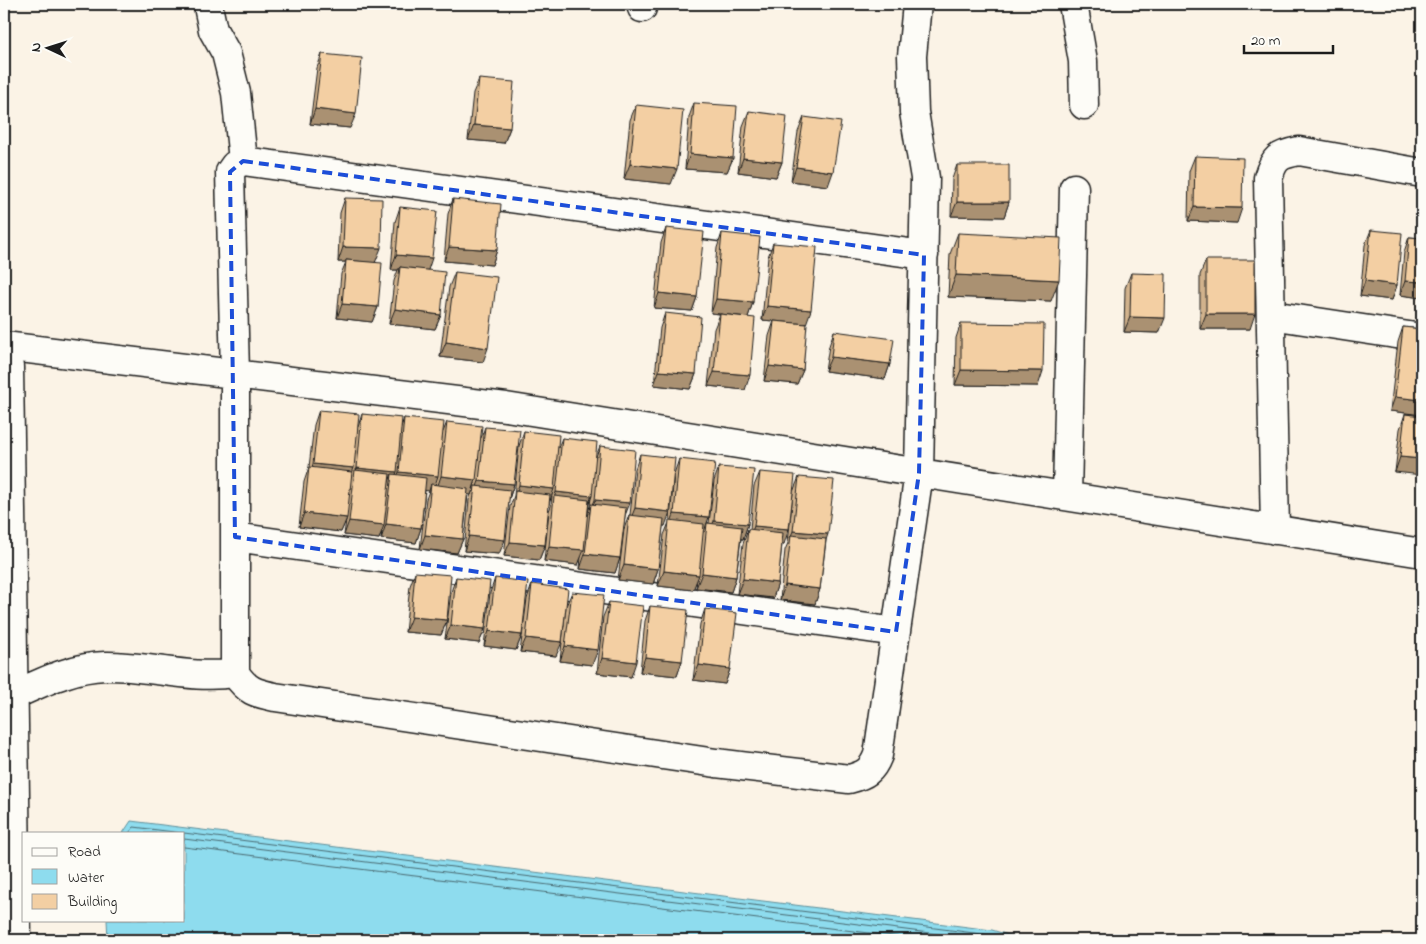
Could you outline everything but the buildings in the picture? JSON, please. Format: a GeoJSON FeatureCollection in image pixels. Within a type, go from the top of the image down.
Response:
{"type":"FeatureCollection","features":[{"type":"Feature","properties":{"kind":"street"},"geometry":{"type":"LineString","coordinates":[[209,4],[213,30],[226,53],[236,92],[243,161]]}},
{"type":"Feature","properties":{"kind":"street"},"geometry":{"type":"LineString","coordinates":[[917,4],[912,56],[914,112],[925,178],[924,255],[919,473],[878,756],[874,767],[865,775],[849,779],[706,762],[275,697],[255,693],[243,686],[235,673],[235,374],[230,172],[235,165],[243,161],[924,255]]}},
{"type":"Feature","properties":{"kind":"street"},"geometry":{"type":"LineString","coordinates":[[1074,4],[1082,61],[1084,105]]}},
{"type":"Feature","properties":{"kind":"street"},"geometry":{"type":"LineString","coordinates":[[1275,530],[1268,178],[1273,163],[1284,154],[1299,152],[1422,173]]}},
{"type":"Feature","properties":{"kind":"street"},"geometry":{"type":"LineString","coordinates":[[1067,496],[1074,188]]}},
{"type":"Feature","properties":{"kind":"street"},"geometry":{"type":"LineString","coordinates":[[1271,315],[1422,338]]}},
{"type":"Feature","properties":{"kind":"street"},"geometry":{"type":"LineString","coordinates":[[17,940],[9,367],[4,346],[506,407],[1422,553]]}},
{"type":"Feature","properties":{"kind":"street"},"geometry":{"type":"LineString","coordinates":[[235,537],[896,632]]}},
{"type":"Feature","properties":{"kind":"street"},"geometry":{"type":"LineString","coordinates":[[14,695],[49,679],[78,669],[105,666],[214,676],[235,673]]}},
{"type":"Feature","properties":{"kind":"highlighted area"},"geometry":{"type":"Polygon","coordinates":[[[243,161],[924,255],[919,473],[896,632],[235,537],[230,172],[243,161]]]}},
{"type":"Feature","properties":{"kind":"water"},"geometry":{"type":"Polygon","coordinates":[[[131,821],[992,930],[1025,940],[108,940],[107,922],[185,922],[185,832],[124,832],[131,821]]]}}]}
